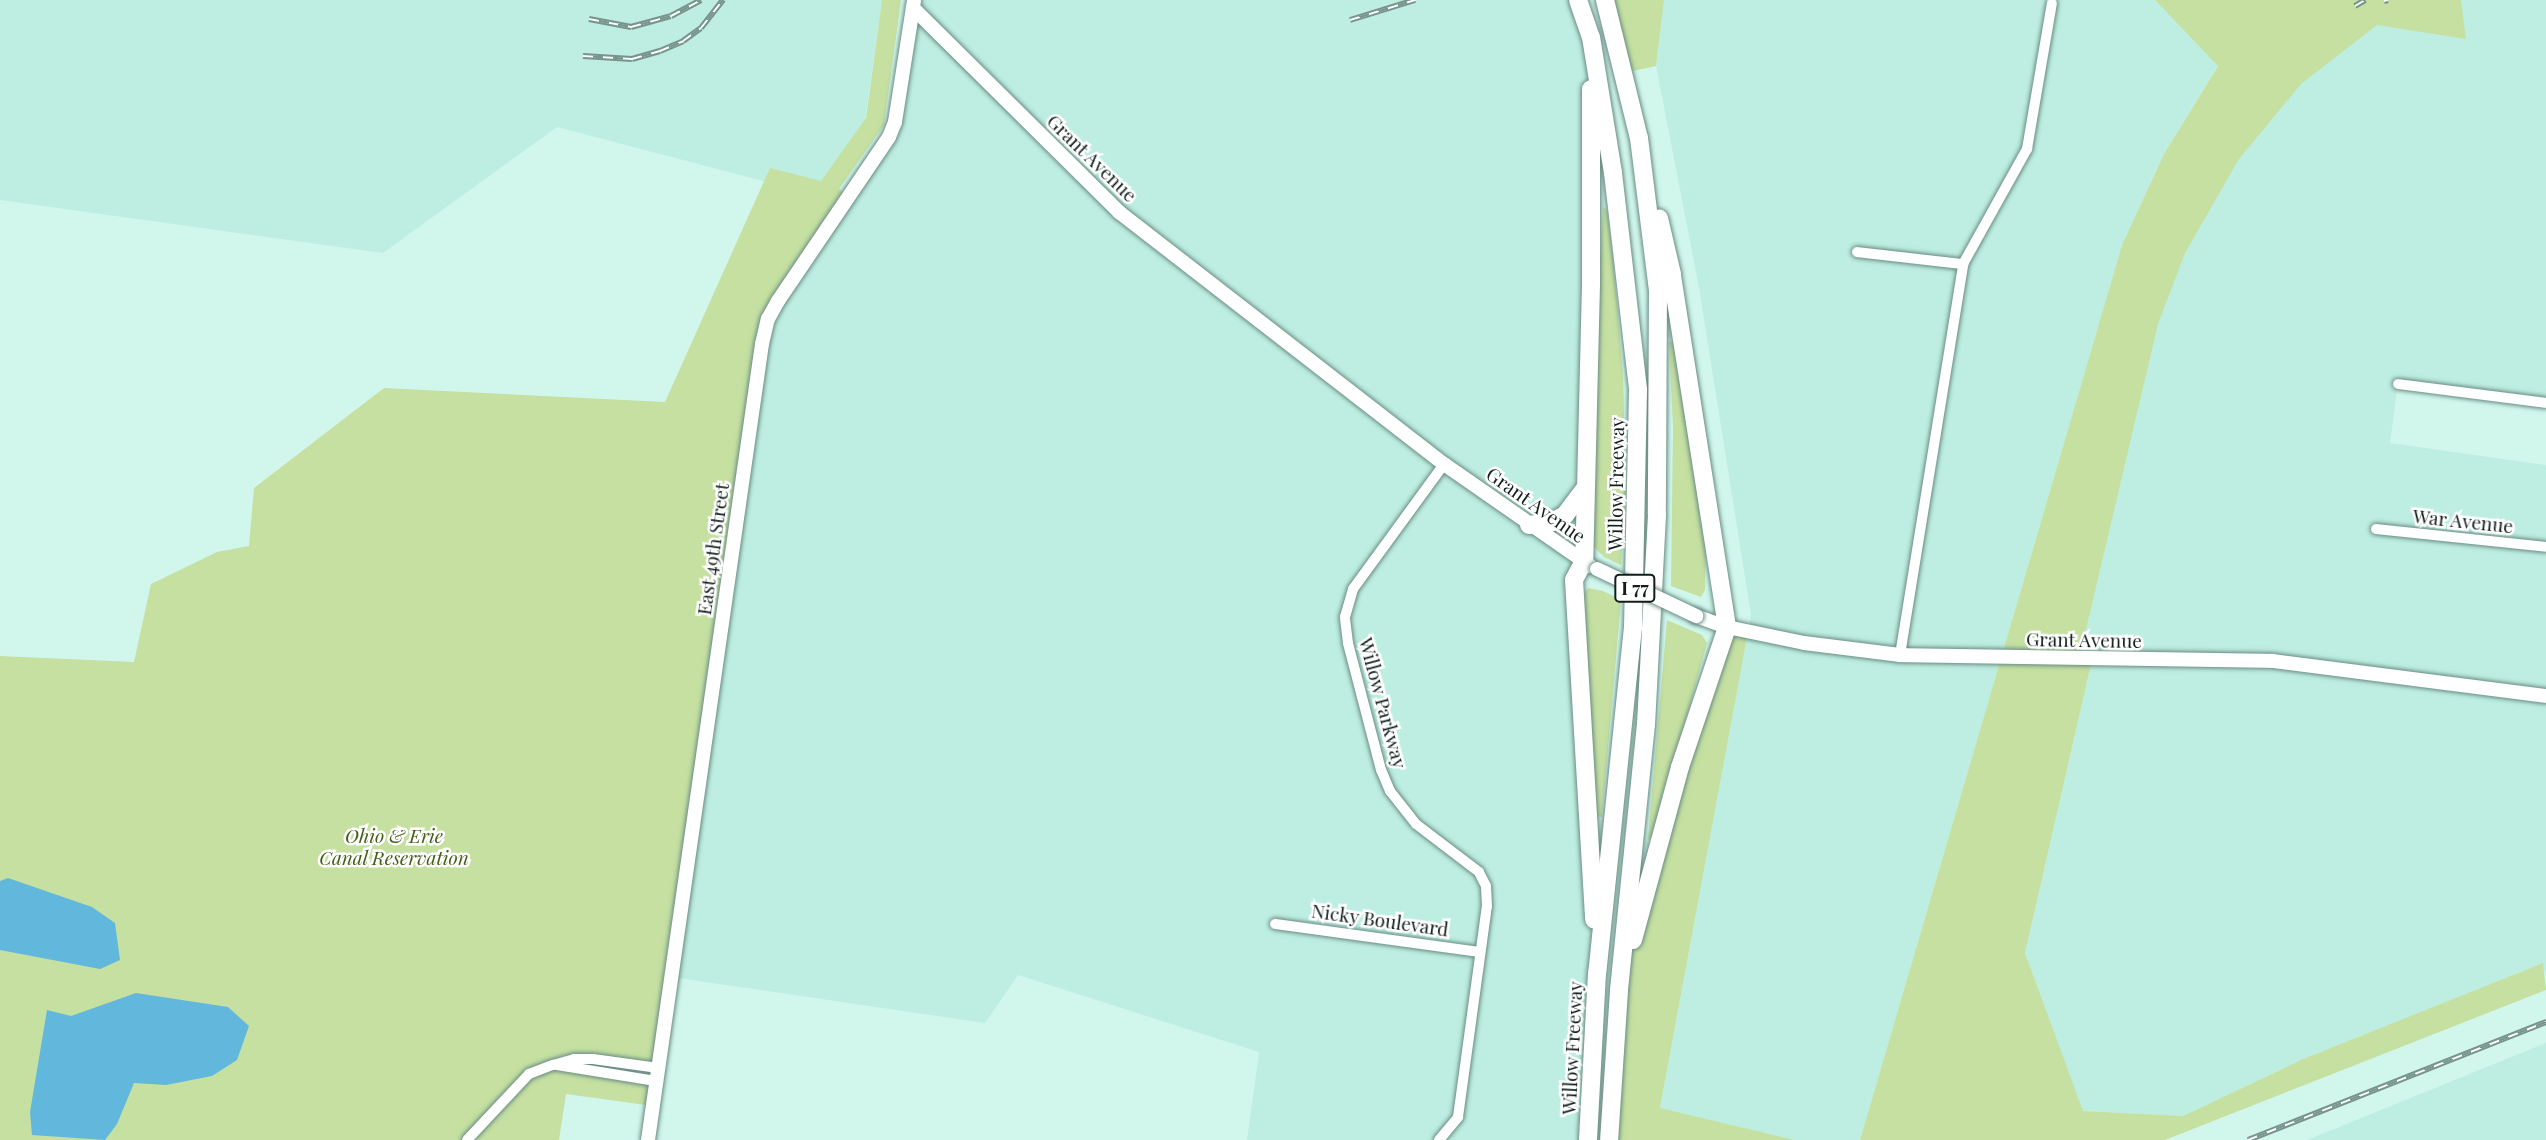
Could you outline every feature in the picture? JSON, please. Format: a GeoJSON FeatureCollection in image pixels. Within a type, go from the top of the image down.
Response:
{"type":"FeatureCollection","features":[{"type":"Feature","properties":{"kind":"highway","name":"Willow Freeway"},"geometry":{"type":"LineString","coordinates":[[1578,0],[1591,37],[1614,173],[1638,390],[1633,627],[1597,973],[1588,1140]]}},
{"type":"Feature","properties":{"kind":"highway","name":"Willow Freeway"},"geometry":{"type":"LineString","coordinates":[[1605,0],[1639,138],[1658,291],[1657,515],[1646,724],[1619,991],[1609,1140]]}},
{"type":"Feature","properties":{"kind":"highway"},"geometry":{"type":"LineString","coordinates":[[1591,37],[1591,284],[1584,490],[1590,565],[1574,580],[1597,973]]}},
{"type":"Feature","properties":{"kind":"highway"},"geometry":{"type":"LineString","coordinates":[[1619,991],[1680,767],[1727,627],[1672,274],[1639,138]]}},
{"type":"Feature","properties":{"kind":"highway"},"geometry":{"type":"LineString","coordinates":[[1529,525],[1552,522],[1565,515],[1584,490]]}},
{"type":"Feature","properties":{"kind":"street"},"geometry":{"type":"LineString","coordinates":[[1900,654],[1963,264],[2027,149],[2052,3]]}},
{"type":"Feature","properties":{"kind":"street","name":"Grant Avenue"},"geometry":{"type":"LineString","coordinates":[[913,4],[1119,212],[1444,464],[1529,525],[1590,565],[1696,616],[1727,627],[1805,644],[1900,654],[2273,661],[2546,696]]}},
{"type":"Feature","properties":{"kind":"street","name":"East 49th Street"},"geometry":{"type":"LineString","coordinates":[[648,1140],[765,331],[778,301],[889,137],[895,122],[913,4]]}},
{"type":"Feature","properties":{"kind":"street"},"geometry":{"type":"LineString","coordinates":[[1857,252],[1963,264]]}},
{"type":"Feature","properties":{"kind":"street"},"geometry":{"type":"LineString","coordinates":[[2398,384],[2546,403]]}},
{"type":"Feature","properties":{"kind":"street","name":"Willow Parkway"},"geometry":{"type":"LineString","coordinates":[[1439,1140],[1458,1117],[1488,906],[1484,879],[1416,824],[1390,791],[1381,770],[1345,625],[1353,589],[1444,464]]}},
{"type":"Feature","properties":{"kind":"street","name":"War Avenue"},"geometry":{"type":"LineString","coordinates":[[2376,529],[2546,547]]}},
{"type":"Feature","properties":{"kind":"street","name":"Nicky Boulevard"},"geometry":{"type":"LineString","coordinates":[[1275,924],[1480,952]]}},
{"type":"Feature","properties":{"kind":"street"},"geometry":{"type":"LineString","coordinates":[[467,1140],[529,1074],[553,1065],[574,1059],[593,1059],[657,1074]]}},
{"type":"Feature","properties":{"kind":"shaded area"},"geometry":{"type":"Polygon","coordinates":[[[0,0],[882,0],[865,120],[813,194],[557,127],[383,253],[0,200],[0,0]]]}},
{"type":"Feature","properties":{"kind":"shaded area"},"geometry":{"type":"Polygon","coordinates":[[[914,0],[1578,0],[1591,37],[1591,284],[1574,580],[1597,973],[1588,1140],[1247,1140],[1259,1052],[1018,975],[985,1023],[671,977],[768,319],[889,137],[914,0]]]}},
{"type":"Feature","properties":{"kind":"shaded area"},"geometry":{"type":"Polygon","coordinates":[[[1664,0],[2155,0],[2218,65],[2164,154],[2122,245],[1860,1140],[1795,1140],[1660,1109],[1751,615],[1699,288],[1656,66],[1664,0]]]}},
{"type":"Feature","properties":{"kind":"shaded area"},"geometry":{"type":"Polygon","coordinates":[[[2365,0],[2546,0],[2546,403],[2398,384],[2390,443],[2546,465],[2546,975],[2542,964],[2303,1059],[2183,1116],[2082,1111],[2025,953],[2092,660],[2052,660],[2165,230],[2365,0]]]}},
{"type":"Feature","properties":{"kind":"shaded area"},"geometry":{"type":"Polygon","coordinates":[[[2546,1043],[2546,1140],[2307,1140],[2546,1043]]]}},
{"type":"Feature","properties":{"kind":"green space","name":"Ohio & Erie Canal Reservation"},"geometry":{"type":"Polygon","coordinates":[[[882,0],[901,0],[884,125],[839,189],[848,195],[768,319],[653,1106],[566,1094],[559,1140],[0,1140],[0,656],[134,662],[151,584],[217,552],[249,546],[254,488],[384,388],[665,402],[770,168],[821,181],[866,118],[882,0]]]}},
{"type":"Feature","properties":{"kind":"green space"},"geometry":{"type":"Polygon","coordinates":[[[1605,0],[1664,0],[1656,66],[1624,73],[1605,0]]]}},
{"type":"Feature","properties":{"kind":"green space"},"geometry":{"type":"Polygon","coordinates":[[[2155,0],[2461,0],[2466,39],[2377,25],[2301,84],[2239,159],[2185,253],[2158,324],[2079,659],[2092,660],[2025,953],[2083,1111],[2183,1116],[2303,1059],[2543,963],[2546,990],[2165,1140],[1860,1140],[2122,245],[2164,154],[2218,66],[2155,0]]]}},
{"type":"Feature","properties":{"kind":"green space"},"geometry":{"type":"Polygon","coordinates":[[[1603,207],[1607,210],[1613,257],[1623,375],[1626,488],[1621,565],[1604,557],[1590,543],[1594,367],[1603,207]]]}},
{"type":"Feature","properties":{"kind":"green space"},"geometry":{"type":"Polygon","coordinates":[[[1674,341],[1706,540],[1705,590],[1701,597],[1671,586],[1673,428],[1669,342],[1674,341]]]}},
{"type":"Feature","properties":{"kind":"green space"},"geometry":{"type":"Polygon","coordinates":[[[1588,588],[1603,591],[1621,600],[1602,817],[1595,816],[1583,595],[1588,588]]]}},
{"type":"Feature","properties":{"kind":"green space"},"geometry":{"type":"Polygon","coordinates":[[[1667,620],[1702,635],[1707,643],[1653,837],[1648,839],[1667,620]]]}},
{"type":"Feature","properties":{"kind":"green space"},"geometry":{"type":"Polygon","coordinates":[[[1727,627],[1748,632],[1660,1108],[1795,1140],[1609,1140],[1619,991],[1727,627]]]}},
{"type":"Feature","properties":{"kind":"water"},"geometry":{"type":"Polygon","coordinates":[[[8,878],[92,907],[115,923],[120,960],[100,969],[0,950],[0,881],[8,878]]]}},
{"type":"Feature","properties":{"kind":"water"},"geometry":{"type":"Polygon","coordinates":[[[136,993],[228,1007],[249,1026],[237,1060],[212,1076],[166,1085],[134,1083],[117,1124],[105,1140],[32,1135],[30,1112],[47,1010],[71,1016],[136,993]]]}},
{"type":"Feature","properties":{"kind":"railway"},"geometry":{"type":"LineString","coordinates":[[589,19],[631,27],[671,16],[701,0]]}},
{"type":"Feature","properties":{"kind":"railway"},"geometry":{"type":"LineString","coordinates":[[583,56],[632,59],[660,51],[683,41],[701,28],[723,0]]}},
{"type":"Feature","properties":{"kind":"railway"},"geometry":{"type":"LineString","coordinates":[[1350,20],[1415,0]]}},
{"type":"Feature","properties":{"kind":"railway"},"geometry":{"type":"LineString","coordinates":[[2355,6],[2365,0]]}},
{"type":"Feature","properties":{"kind":"railway"},"geometry":{"type":"LineString","coordinates":[[2384,1],[2388,0]]}},
{"type":"Feature","properties":{"kind":"railway"},"geometry":{"type":"LineString","coordinates":[[2248,1140],[2546,1022]]}}]}
